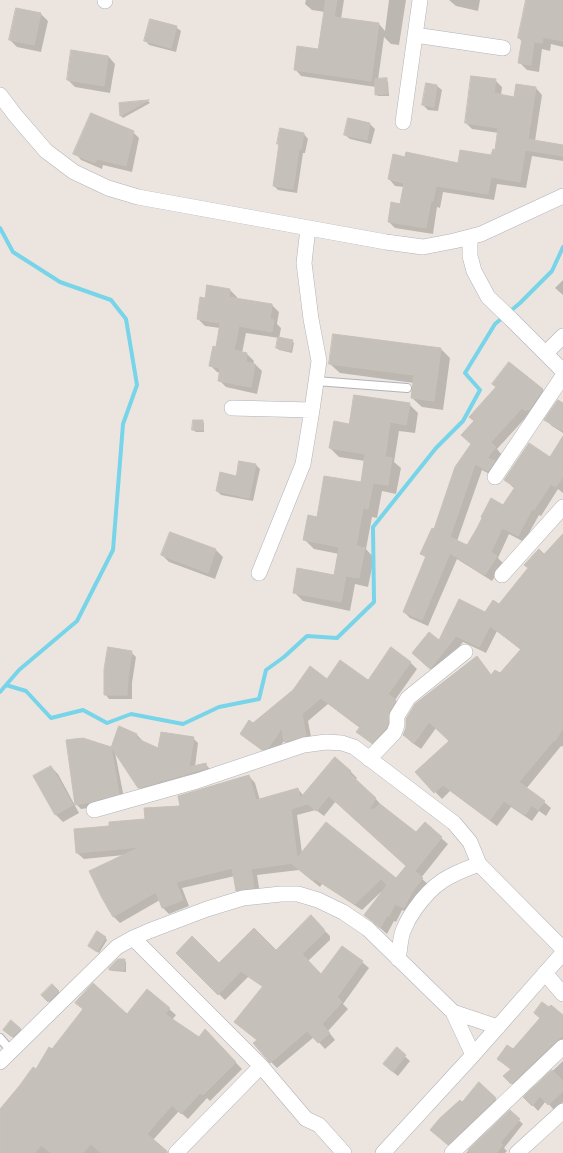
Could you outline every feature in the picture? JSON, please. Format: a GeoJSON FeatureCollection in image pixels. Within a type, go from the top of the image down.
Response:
{"type":"FeatureCollection","features":[{"type":"Feature","properties":{"kind":"street"},"geometry":{"type":"LineString","coordinates":[[403,122],[420,0]]}},
{"type":"Feature","properties":{"kind":"street"},"geometry":{"type":"LineString","coordinates":[[415,35],[503,48]]}},
{"type":"Feature","properties":{"kind":"street"},"geometry":{"type":"LineString","coordinates":[[0,94],[15,115],[46,151],[74,172],[108,188],[138,197],[308,228],[423,247],[481,234],[563,196]]}},
{"type":"Feature","properties":{"kind":"street"},"geometry":{"type":"LineString","coordinates":[[259,573],[303,464],[312,410],[318,362],[304,263],[308,228]]}},
{"type":"Feature","properties":{"kind":"street"},"geometry":{"type":"LineString","coordinates":[[470,237],[470,256],[474,271],[488,297],[563,371]]}},
{"type":"Feature","properties":{"kind":"street"},"geometry":{"type":"LineString","coordinates":[[546,353],[563,336]]}},
{"type":"Feature","properties":{"kind":"street"},"geometry":{"type":"LineString","coordinates":[[495,477],[563,376]]}},
{"type":"Feature","properties":{"kind":"street"},"geometry":{"type":"LineString","coordinates":[[232,408],[312,410]]}},
{"type":"Feature","properties":{"kind":"street"},"geometry":{"type":"LineString","coordinates":[[502,575],[563,506]]}},
{"type":"Feature","properties":{"kind":"street"},"geometry":{"type":"LineString","coordinates":[[369,759],[394,733],[397,725],[397,716],[408,698],[465,652]]}},
{"type":"Feature","properties":{"kind":"street"},"geometry":{"type":"LineString","coordinates":[[94,810],[197,781],[304,745],[326,742],[342,743],[354,748],[454,823],[470,842],[479,864],[563,949]]}},
{"type":"Feature","properties":{"kind":"street"},"geometry":{"type":"LineString","coordinates":[[398,958],[403,931],[411,915],[430,890],[443,880],[459,871],[479,864]]}},
{"type":"Feature","properties":{"kind":"street"},"geometry":{"type":"LineString","coordinates":[[0,1062],[117,947],[149,930],[207,909],[243,898],[280,894],[298,894],[318,900],[343,912],[368,929],[453,1012],[473,1055]]}},
{"type":"Feature","properties":{"kind":"street"},"geometry":{"type":"LineString","coordinates":[[133,938],[261,1066],[306,1119],[319,1125],[344,1153]]}},
{"type":"Feature","properties":{"kind":"street"},"geometry":{"type":"LineString","coordinates":[[383,1153],[473,1055],[563,953]]}},
{"type":"Feature","properties":{"kind":"street"},"geometry":{"type":"LineString","coordinates":[[545,973],[563,994]]}},
{"type":"Feature","properties":{"kind":"street"},"geometry":{"type":"LineString","coordinates":[[453,1012],[498,1027]]}},
{"type":"Feature","properties":{"kind":"street"},"geometry":{"type":"LineString","coordinates":[[452,1153],[563,1047]]}},
{"type":"Feature","properties":{"kind":"street"},"geometry":{"type":"LineString","coordinates":[[176,1153],[261,1066]]}},
{"type":"Feature","properties":{"kind":"street"},"geometry":{"type":"LineString","coordinates":[[517,1153],[563,1111]]}},
{"type":"Feature","properties":{"kind":"lane"},"geometry":{"type":"LineString","coordinates":[[316,381],[407,388]]}},
{"type":"Feature","properties":{"kind":"lane"},"geometry":{"type":"LineString","coordinates":[[0,1038],[11,1051]]}},
{"type":"Feature","properties":{"kind":"building"},"geometry":{"type":"Polygon","coordinates":[[[326,0],[337,0],[334,17],[379,23],[371,81],[294,70],[297,46],[318,49],[326,0]]]}},
{"type":"Feature","properties":{"kind":"building"},"geometry":{"type":"Polygon","coordinates":[[[526,0],[563,0],[563,41],[543,37],[542,43],[534,42],[531,65],[518,63],[522,39],[518,38],[526,0]]]}},
{"type":"Feature","properties":{"kind":"building"},"geometry":{"type":"Polygon","coordinates":[[[16,8],[41,13],[34,45],[9,40],[16,8]]]}},
{"type":"Feature","properties":{"kind":"building"},"geometry":{"type":"Polygon","coordinates":[[[150,19],[177,26],[171,48],[144,41],[150,19]]]}},
{"type":"Feature","properties":{"kind":"building"},"geometry":{"type":"Polygon","coordinates":[[[71,50],[108,56],[104,86],[67,80],[71,50]]]}},
{"type":"Feature","properties":{"kind":"building"},"geometry":{"type":"Polygon","coordinates":[[[471,76],[496,79],[494,93],[514,97],[516,84],[536,87],[528,139],[563,145],[563,156],[525,150],[520,182],[491,177],[488,194],[436,186],[433,201],[431,201],[426,228],[388,222],[391,202],[400,204],[404,183],[388,179],[393,154],[405,157],[406,152],[458,163],[460,150],[491,155],[493,149],[495,150],[498,128],[465,123],[471,76]]]}},
{"type":"Feature","properties":{"kind":"building"},"geometry":{"type":"Polygon","coordinates":[[[387,78],[387,94],[375,95],[375,79],[387,78]]]}},
{"type":"Feature","properties":{"kind":"building"},"geometry":{"type":"Polygon","coordinates":[[[426,83],[437,85],[434,107],[422,105],[426,83]]]}},
{"type":"Feature","properties":{"kind":"building"},"geometry":{"type":"Polygon","coordinates":[[[149,100],[120,116],[119,103],[149,100]]]}},
{"type":"Feature","properties":{"kind":"building"},"geometry":{"type":"Polygon","coordinates":[[[91,113],[134,131],[126,166],[97,159],[95,163],[73,154],[91,113]]]}},
{"type":"Feature","properties":{"kind":"building"},"geometry":{"type":"Polygon","coordinates":[[[348,118],[370,123],[367,140],[344,135],[348,118]]]}},
{"type":"Feature","properties":{"kind":"building"},"geometry":{"type":"Polygon","coordinates":[[[280,128],[304,133],[301,149],[299,149],[293,189],[273,186],[280,128]]]}},
{"type":"Feature","properties":{"kind":"building"},"geometry":{"type":"Polygon","coordinates":[[[207,285],[230,289],[229,297],[272,304],[270,319],[274,320],[272,332],[239,326],[234,350],[247,353],[246,362],[255,364],[251,387],[218,381],[220,368],[209,366],[213,346],[216,347],[220,323],[197,319],[200,297],[205,298],[207,285]]]}},
{"type":"Feature","properties":{"kind":"building"},"geometry":{"type":"Polygon","coordinates":[[[333,334],[441,348],[434,401],[411,398],[414,375],[329,364],[333,334]]]}},
{"type":"Feature","properties":{"kind":"building"},"geometry":{"type":"Polygon","coordinates":[[[278,337],[293,340],[290,351],[276,348],[278,337]]]}},
{"type":"Feature","properties":{"kind":"building"},"geometry":{"type":"Polygon","coordinates":[[[509,362],[543,389],[529,410],[527,409],[526,411],[522,408],[491,442],[496,447],[487,458],[495,461],[488,471],[475,464],[450,537],[467,545],[491,498],[503,505],[515,487],[504,480],[529,443],[550,457],[563,436],[563,477],[556,487],[551,484],[534,510],[532,509],[518,536],[502,528],[491,552],[497,556],[485,575],[450,553],[422,620],[403,612],[426,556],[420,554],[432,528],[434,529],[455,467],[471,444],[461,435],[474,421],[469,417],[496,387],[492,384],[509,362]]]}},
{"type":"Feature","properties":{"kind":"building"},"geometry":{"type":"Polygon","coordinates":[[[354,395],[410,403],[406,425],[390,422],[385,457],[392,458],[388,485],[373,483],[368,509],[363,508],[356,546],[365,548],[359,578],[346,576],[341,602],[293,593],[297,568],[334,575],[339,547],[303,540],[308,515],[317,517],[324,476],[361,482],[365,454],[329,448],[334,421],[349,424],[354,395]]]}},
{"type":"Feature","properties":{"kind":"building"},"geometry":{"type":"Polygon","coordinates":[[[558,400],[563,403],[563,431],[544,420],[558,400]]]}},
{"type":"Feature","properties":{"kind":"building"},"geometry":{"type":"Polygon","coordinates":[[[193,420],[203,420],[203,430],[192,430],[193,420]]]}},
{"type":"Feature","properties":{"kind":"building"},"geometry":{"type":"Polygon","coordinates":[[[239,461],[256,464],[249,498],[216,491],[220,472],[236,476],[239,461]]]}},
{"type":"Feature","properties":{"kind":"building"},"geometry":{"type":"Polygon","coordinates":[[[170,532],[216,549],[208,573],[161,555],[170,532]]]}},
{"type":"Feature","properties":{"kind":"building"},"geometry":{"type":"Polygon","coordinates":[[[563,534],[563,728],[555,741],[554,740],[519,782],[545,801],[538,810],[532,805],[525,815],[504,801],[490,820],[443,785],[434,793],[415,772],[449,741],[429,722],[414,743],[403,735],[406,728],[406,719],[415,704],[477,656],[491,675],[495,670],[500,673],[521,649],[490,626],[479,647],[456,636],[430,669],[412,653],[429,632],[439,640],[459,599],[485,612],[493,600],[499,604],[528,568],[524,565],[539,549],[544,554],[563,534]]]}},
{"type":"Feature","properties":{"kind":"building"},"geometry":{"type":"Polygon","coordinates":[[[108,647],[132,651],[127,695],[104,695],[104,670],[108,647]]]}},
{"type":"Feature","properties":{"kind":"building"},"geometry":{"type":"Polygon","coordinates":[[[391,647],[411,662],[388,694],[396,700],[389,712],[386,728],[372,743],[356,732],[360,727],[321,698],[302,714],[306,736],[284,742],[282,728],[269,747],[262,750],[240,734],[249,720],[253,723],[293,690],[310,666],[327,679],[340,660],[368,680],[391,647]]]}},
{"type":"Feature","properties":{"kind":"building"},"geometry":{"type":"Polygon","coordinates":[[[119,726],[137,734],[136,738],[158,748],[161,732],[194,737],[189,767],[206,763],[207,768],[138,788],[111,747],[119,726]]]}},
{"type":"Feature","properties":{"kind":"building"},"geometry":{"type":"Polygon","coordinates":[[[83,738],[111,747],[119,794],[75,805],[66,740],[83,738]]]}},
{"type":"Feature","properties":{"kind":"building"},"geometry":{"type":"Polygon","coordinates":[[[335,757],[351,771],[349,773],[376,798],[370,808],[373,810],[380,804],[416,832],[425,822],[442,837],[415,871],[423,878],[412,892],[404,908],[395,904],[389,916],[387,916],[380,928],[364,915],[387,885],[381,879],[355,904],[315,879],[313,881],[292,864],[293,863],[251,869],[254,888],[236,891],[232,868],[176,882],[183,900],[162,908],[156,892],[113,917],[89,871],[140,847],[76,853],[74,829],[109,826],[109,822],[145,819],[144,808],[180,806],[178,796],[249,775],[256,800],[298,788],[300,798],[335,757]],[[329,796],[316,811],[308,804],[291,809],[297,858],[326,822],[396,878],[406,866],[329,796]]]}},
{"type":"Feature","properties":{"kind":"building"},"geometry":{"type":"Polygon","coordinates":[[[51,766],[73,805],[55,815],[33,776],[51,766]]]}},
{"type":"Feature","properties":{"kind":"building"},"geometry":{"type":"Polygon","coordinates":[[[311,915],[324,929],[324,933],[302,954],[321,974],[342,946],[363,961],[337,997],[342,1002],[322,1024],[330,1033],[318,1043],[307,1031],[270,1063],[253,1043],[257,1040],[234,1022],[263,986],[241,971],[218,995],[176,953],[192,936],[219,963],[254,928],[276,950],[311,915]]]}},
{"type":"Feature","properties":{"kind":"building"},"geometry":{"type":"Polygon","coordinates":[[[97,931],[106,937],[97,952],[88,946],[97,931]]]}},
{"type":"Feature","properties":{"kind":"building"},"geometry":{"type":"Polygon","coordinates":[[[118,959],[125,959],[124,970],[109,970],[109,968],[118,959]]]}},
{"type":"Feature","properties":{"kind":"building"},"geometry":{"type":"Polygon","coordinates":[[[93,983],[127,1014],[147,989],[170,1008],[165,1014],[199,1037],[205,1029],[236,1062],[203,1095],[200,1093],[181,1114],[172,1105],[147,1134],[167,1151],[167,1153],[101,1153],[91,1144],[83,1153],[51,1153],[41,1145],[35,1153],[0,1153],[0,1109],[33,1067],[36,1069],[49,1047],[52,1049],[83,1009],[75,1003],[93,983]]]}},
{"type":"Feature","properties":{"kind":"building"},"geometry":{"type":"Polygon","coordinates":[[[52,984],[59,991],[48,1002],[41,995],[52,984]]]}},
{"type":"Feature","properties":{"kind":"building"},"geometry":{"type":"Polygon","coordinates":[[[542,1002],[549,1007],[551,1005],[563,1015],[563,1036],[511,1084],[503,1076],[511,1069],[497,1059],[507,1045],[513,1049],[540,1018],[534,1013],[542,1002]]]}},
{"type":"Feature","properties":{"kind":"building"},"geometry":{"type":"Polygon","coordinates":[[[11,1020],[21,1029],[12,1037],[3,1030],[11,1020]]]}},
{"type":"Feature","properties":{"kind":"building"},"geometry":{"type":"Polygon","coordinates":[[[397,1047],[406,1055],[393,1072],[383,1064],[397,1047]]]}},
{"type":"Feature","properties":{"kind":"building"},"geometry":{"type":"Polygon","coordinates":[[[552,1070],[563,1081],[563,1091],[548,1105],[540,1096],[532,1106],[523,1097],[552,1070]]]}},
{"type":"Feature","properties":{"kind":"building"},"geometry":{"type":"Polygon","coordinates":[[[479,1082],[496,1098],[448,1145],[430,1130],[440,1118],[460,1100],[462,1102],[479,1082]]]}},
{"type":"Feature","properties":{"kind":"building"},"geometry":{"type":"Polygon","coordinates":[[[510,1110],[520,1119],[500,1143],[503,1145],[496,1153],[471,1153],[468,1150],[510,1110]]]}},
{"type":"Feature","properties":{"kind":"waterway"},"geometry":{"type":"LineString","coordinates":[[0,228],[13,252],[60,282],[111,300],[126,319],[137,385],[123,424],[113,550],[77,621],[19,670],[0,692]]}},
{"type":"Feature","properties":{"kind":"waterway"},"geometry":{"type":"LineString","coordinates":[[6,685],[26,691],[51,718],[83,710],[107,723],[131,714],[183,724],[219,707],[259,699],[266,670],[284,657],[307,636],[337,638],[374,602],[373,527],[436,448],[463,421],[480,390],[465,373],[495,324],[520,303],[552,271],[563,247]]}}]}
